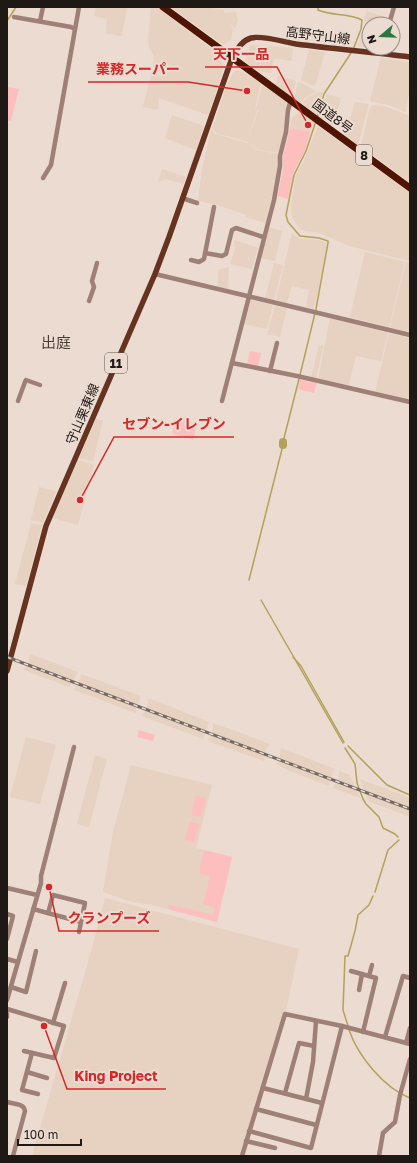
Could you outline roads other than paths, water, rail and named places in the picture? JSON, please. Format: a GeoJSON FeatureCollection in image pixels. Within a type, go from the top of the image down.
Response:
{"type":"FeatureCollection","features":[{"type":"Feature","properties":{"kind":"highway","name":"国道8号"},"geometry":{"type":"LineString","coordinates":[[164,7],[410,188]]}},
{"type":"Feature","properties":{"kind":"main road","name":"高野守山線"},"geometry":{"type":"LineString","coordinates":[[232,58],[241,44],[250,38],[258,37],[295,44],[361,50]]}},
{"type":"Feature","properties":{"kind":"main road","name":"守山栗東線"},"geometry":{"type":"LineString","coordinates":[[7,671],[46,526],[155,274],[232,58]]}},
{"type":"Feature","properties":{"kind":"street"},"geometry":{"type":"LineString","coordinates":[[40,21],[43,7]]}},
{"type":"Feature","properties":{"kind":"street"},"geometry":{"type":"LineString","coordinates":[[43,178],[51,165],[79,7]]}},
{"type":"Feature","properties":{"kind":"street"},"geometry":{"type":"LineString","coordinates":[[14,17],[75,29]]}},
{"type":"Feature","properties":{"kind":"street"},"geometry":{"type":"LineString","coordinates":[[222,401],[278,178],[280,156],[286,132],[291,100]]}},
{"type":"Feature","properties":{"kind":"street"},"geometry":{"type":"LineString","coordinates":[[182,198],[197,203]]}},
{"type":"Feature","properties":{"kind":"street"},"geometry":{"type":"LineString","coordinates":[[191,260],[199,262],[204,259],[214,207]]}},
{"type":"Feature","properties":{"kind":"street"},"geometry":{"type":"LineString","coordinates":[[205,253],[222,256],[226,254],[232,230],[236,228],[263,237]]}},
{"type":"Feature","properties":{"kind":"street"},"geometry":{"type":"LineString","coordinates":[[89,301],[94,287],[92,281],[97,263]]}},
{"type":"Feature","properties":{"kind":"street"},"geometry":{"type":"LineString","coordinates":[[155,274],[410,335]]}},
{"type":"Feature","properties":{"kind":"street"},"geometry":{"type":"LineString","coordinates":[[270,371],[277,342]]}},
{"type":"Feature","properties":{"kind":"street"},"geometry":{"type":"LineString","coordinates":[[232,363],[410,402]]}},
{"type":"Feature","properties":{"kind":"street"},"geometry":{"type":"LineString","coordinates":[[18,401],[26,380],[40,384]]}},
{"type":"Feature","properties":{"kind":"street"},"geometry":{"type":"LineString","coordinates":[[7,1000],[37,896],[54,822],[74,747]]}},
{"type":"Feature","properties":{"kind":"street"},"geometry":{"type":"LineString","coordinates":[[7,888],[37,896]]}},
{"type":"Feature","properties":{"kind":"street"},"geometry":{"type":"LineString","coordinates":[[48,913],[53,895],[85,903],[79,932]]}},
{"type":"Feature","properties":{"kind":"street"},"geometry":{"type":"LineString","coordinates":[[33,909],[81,922]]}},
{"type":"Feature","properties":{"kind":"street"},"geometry":{"type":"LineString","coordinates":[[7,914],[13,916],[7,939]]}},
{"type":"Feature","properties":{"kind":"street"},"geometry":{"type":"LineString","coordinates":[[11,987],[26,992],[36,952]]}},
{"type":"Feature","properties":{"kind":"street"},"geometry":{"type":"LineString","coordinates":[[7,959],[18,962]]}},
{"type":"Feature","properties":{"kind":"street"},"geometry":{"type":"LineString","coordinates":[[369,976],[372,966]]}},
{"type":"Feature","properties":{"kind":"street"},"geometry":{"type":"LineString","coordinates":[[351,971],[376,978],[363,1032]]}},
{"type":"Feature","properties":{"kind":"street"},"geometry":{"type":"LineString","coordinates":[[359,990],[362,974]]}},
{"type":"Feature","properties":{"kind":"street"},"geometry":{"type":"LineString","coordinates":[[385,1037],[403,976],[410,978]]}},
{"type":"Feature","properties":{"kind":"street"},"geometry":{"type":"LineString","coordinates":[[54,1023],[65,983]]}},
{"type":"Feature","properties":{"kind":"street"},"geometry":{"type":"LineString","coordinates":[[7,1009],[64,1026],[54,1058],[24,1051]]}},
{"type":"Feature","properties":{"kind":"street"},"geometry":{"type":"LineString","coordinates":[[242,1156],[285,1014],[342,1026],[408,1043],[410,1028]]}},
{"type":"Feature","properties":{"kind":"street"},"geometry":{"type":"LineString","coordinates":[[306,1099],[313,1062],[316,1021]]}},
{"type":"Feature","properties":{"kind":"street"},"geometry":{"type":"LineString","coordinates":[[249,1131],[311,1148],[342,1026]]}},
{"type":"Feature","properties":{"kind":"street"},"geometry":{"type":"LineString","coordinates":[[285,1093],[299,1043],[314,1046]]}},
{"type":"Feature","properties":{"kind":"street"},"geometry":{"type":"LineString","coordinates":[[32,1053],[22,1090],[38,1094]]}},
{"type":"Feature","properties":{"kind":"street"},"geometry":{"type":"LineString","coordinates":[[379,1156],[383,1133],[396,1122],[400,1095],[410,1059]]}},
{"type":"Feature","properties":{"kind":"street"},"geometry":{"type":"LineString","coordinates":[[27,1072],[47,1078]]}},
{"type":"Feature","properties":{"kind":"street"},"geometry":{"type":"LineString","coordinates":[[263,1088],[322,1103]]}},
{"type":"Feature","properties":{"kind":"street"},"geometry":{"type":"LineString","coordinates":[[7,1102],[22,1106],[25,1111],[13,1156]]}},
{"type":"Feature","properties":{"kind":"street"},"geometry":{"type":"LineString","coordinates":[[256,1108],[316,1125]]}},
{"type":"Feature","properties":{"kind":"street"},"geometry":{"type":"LineString","coordinates":[[246,1141],[275,1148]]}},
{"type":"Feature","properties":{"kind":"waterway"},"geometry":{"type":"LineString","coordinates":[[7,21],[16,7]]}},
{"type":"Feature","properties":{"kind":"waterway"},"geometry":{"type":"LineString","coordinates":[[318,7],[318,10],[323,12],[351,16],[362,20],[361,29],[353,50]]}},
{"type":"Feature","properties":{"kind":"waterway"},"geometry":{"type":"LineString","coordinates":[[317,118],[324,94],[351,53]]}},
{"type":"Feature","properties":{"kind":"waterway"},"geometry":{"type":"LineString","coordinates":[[300,375],[316,309],[328,241],[319,238],[300,236],[288,222],[286,215],[294,175],[306,151],[316,121]]}},
{"type":"Feature","properties":{"kind":"waterway"},"geometry":{"type":"LineString","coordinates":[[283,442],[299,379]]}},
{"type":"Feature","properties":{"kind":"waterway"},"geometry":{"type":"LineString","coordinates":[[249,580],[283,445]]}},
{"type":"Feature","properties":{"kind":"waterway"},"geometry":{"type":"LineString","coordinates":[[261,600],[343,743]]}},
{"type":"Feature","properties":{"kind":"waterway"},"geometry":{"type":"LineString","coordinates":[[293,657],[301,666],[344,742]]}},
{"type":"Feature","properties":{"kind":"waterway"},"geometry":{"type":"LineString","coordinates":[[348,746],[387,785],[410,795]]}},
{"type":"Feature","properties":{"kind":"waterway"},"geometry":{"type":"LineString","coordinates":[[345,748],[355,764],[357,783],[363,799],[379,817],[383,828],[398,837]]}},
{"type":"Feature","properties":{"kind":"waterway"},"geometry":{"type":"LineString","coordinates":[[375,892],[388,850],[399,840]]}},
{"type":"Feature","properties":{"kind":"waterway"},"geometry":{"type":"LineString","coordinates":[[348,1026],[343,1010],[345,956],[348,956],[358,915],[369,905],[373,896]]}},
{"type":"Feature","properties":{"kind":"waterway"},"geometry":{"type":"LineString","coordinates":[[349,1030],[353,1040],[373,1070],[391,1087],[410,1098]]}},
{"type":"Feature","properties":{"kind":"railway"},"geometry":{"type":"LineString","coordinates":[[7,657],[410,809]]}},
{"type":"Feature","properties":{"kind":"place","name":"業務スーパー"},"geometry":{"type":"Point","coordinates":[247,91]}},
{"type":"Feature","properties":{"kind":"place","name":"天下一品"},"geometry":{"type":"Point","coordinates":[308,125]}},
{"type":"Feature","properties":{"kind":"place","name":"セブン-イレブン"},"geometry":{"type":"Point","coordinates":[80,500]}},
{"type":"Feature","properties":{"kind":"place","name":"クランプーズ"},"geometry":{"type":"Point","coordinates":[49,887]}},
{"type":"Feature","properties":{"kind":"place","name":"King Project"},"geometry":{"type":"Point","coordinates":[44,1026]}},
{"type":"Feature","properties":{"kind":"district","name":"出庭"},"geometry":{"type":"Point","coordinates":[56,342]}}]}
